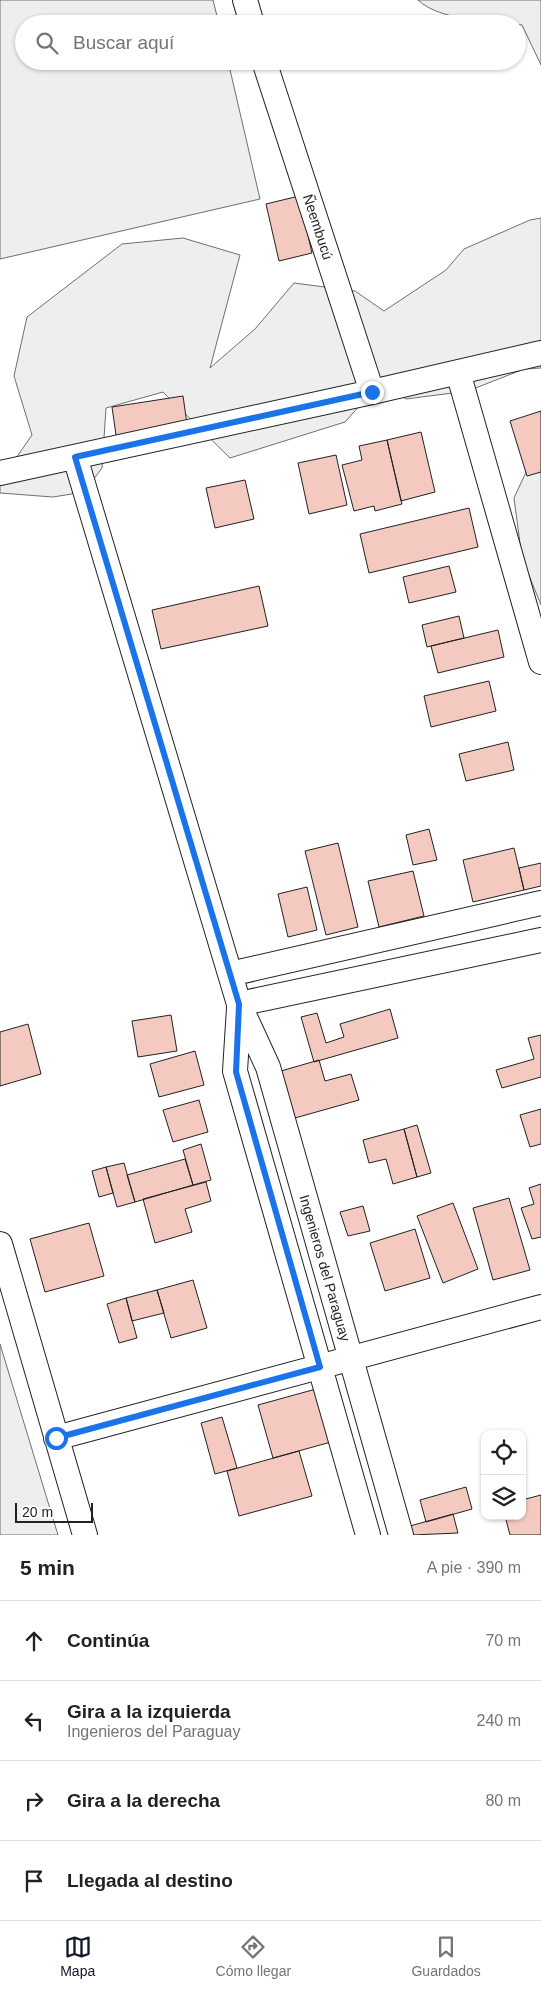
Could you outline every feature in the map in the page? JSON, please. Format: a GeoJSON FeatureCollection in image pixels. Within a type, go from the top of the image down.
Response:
{"type":"FeatureCollection","features":[{"type":"Feature","properties":{"kind":"street"},"geometry":{"type":"LineString","coordinates":[[245,0],[249,15]]}},
{"type":"Feature","properties":{"kind":"street","name":"Ñeembucú"},"geometry":{"type":"LineString","coordinates":[[267,70],[372,392]]}},
{"type":"Feature","properties":{"kind":"street"},"geometry":{"type":"LineString","coordinates":[[0,473],[541,353]]}},
{"type":"Feature","properties":{"kind":"street"},"geometry":{"type":"LineString","coordinates":[[458,372],[541,662]]}},
{"type":"Feature","properties":{"kind":"street","name":"Ingenieros del Paraguay"},"geometry":{"type":"LineString","coordinates":[[75,457],[239,1004],[268,1067],[401,1535]]}},
{"type":"Feature","properties":{"kind":"street"},"geometry":{"type":"LineString","coordinates":[[230,974],[541,903]]}},
{"type":"Feature","properties":{"kind":"street"},"geometry":{"type":"LineString","coordinates":[[239,1004],[541,940]]}},
{"type":"Feature","properties":{"kind":"street","name":"Ingenieros del Paraguay"},"geometry":{"type":"LineString","coordinates":[[239,1004],[236,1072],[368,1535]]}},
{"type":"Feature","properties":{"kind":"street"},"geometry":{"type":"LineString","coordinates":[[0,1244],[85,1535]]}},
{"type":"Feature","properties":{"kind":"street"},"geometry":{"type":"LineString","coordinates":[[56,1438],[541,1307]]}},
{"type":"Feature","properties":{"kind":"shaded area"},"geometry":{"type":"Polygon","coordinates":[[[0,0],[213,0],[217,15],[15,15],[15,70],[230,70],[260,199],[0,259],[0,0]]]}},
{"type":"Feature","properties":{"kind":"shaded area"},"geometry":{"type":"Polygon","coordinates":[[[418,0],[541,0],[541,65],[526,33],[526,15],[450,15],[428,7],[418,0]]]}},
{"type":"Feature","properties":{"kind":"shaded area"},"geometry":{"type":"Polygon","coordinates":[[[541,218],[541,368],[524,369],[468,391],[406,399],[381,382],[345,422],[230,458],[163,392],[106,408],[102,468],[84,492],[53,497],[0,493],[0,481],[32,435],[14,376],[27,317],[122,244],[183,238],[240,255],[210,368],[255,329],[294,283],[355,291],[384,311],[446,270],[464,249],[530,220],[541,218]]]}},
{"type":"Feature","properties":{"kind":"shaded area"},"geometry":{"type":"Polygon","coordinates":[[[541,449],[541,605],[522,558],[514,498],[527,470],[541,449]]]}},
{"type":"Feature","properties":{"kind":"shaded area"},"geometry":{"type":"Polygon","coordinates":[[[0,1344],[58,1535],[0,1535],[0,1344]]]}},
{"type":"Feature","properties":{"kind":"building"},"geometry":{"type":"Polygon","coordinates":[[[299,196],[312,253],[279,261],[266,204],[299,196]]]}},
{"type":"Feature","properties":{"kind":"building"},"geometry":{"type":"Polygon","coordinates":[[[183,396],[188,431],[117,442],[112,407],[183,396]]]}},
{"type":"Feature","properties":{"kind":"building"},"geometry":{"type":"Polygon","coordinates":[[[541,411],[541,472],[527,476],[510,421],[541,411]]]}},
{"type":"Feature","properties":{"kind":"building"},"geometry":{"type":"Polygon","coordinates":[[[421,432],[435,492],[401,501],[387,440],[421,432]]]}},
{"type":"Feature","properties":{"kind":"building"},"geometry":{"type":"Polygon","coordinates":[[[387,440],[402,504],[375,511],[374,506],[354,511],[342,465],[362,460],[359,446],[387,440]]]}},
{"type":"Feature","properties":{"kind":"building"},"geometry":{"type":"Polygon","coordinates":[[[336,455],[347,505],[309,514],[298,463],[336,455]]]}},
{"type":"Feature","properties":{"kind":"building"},"geometry":{"type":"Polygon","coordinates":[[[245,480],[254,519],[215,528],[206,488],[245,480]]]}},
{"type":"Feature","properties":{"kind":"building"},"geometry":{"type":"Polygon","coordinates":[[[469,508],[478,547],[369,573],[360,534],[469,508]]]}},
{"type":"Feature","properties":{"kind":"building"},"geometry":{"type":"Polygon","coordinates":[[[449,566],[456,592],[409,603],[403,577],[449,566]]]}},
{"type":"Feature","properties":{"kind":"building"},"geometry":{"type":"Polygon","coordinates":[[[259,586],[268,626],[161,649],[152,610],[259,586]]]}},
{"type":"Feature","properties":{"kind":"building"},"geometry":{"type":"Polygon","coordinates":[[[459,616],[464,638],[427,647],[422,625],[459,616]]]}},
{"type":"Feature","properties":{"kind":"building"},"geometry":{"type":"Polygon","coordinates":[[[498,630],[504,657],[438,673],[431,646],[498,630]]]}},
{"type":"Feature","properties":{"kind":"building"},"geometry":{"type":"Polygon","coordinates":[[[489,681],[496,711],[431,727],[424,696],[489,681]]]}},
{"type":"Feature","properties":{"kind":"building"},"geometry":{"type":"Polygon","coordinates":[[[508,742],[514,770],[466,781],[459,754],[508,742]]]}},
{"type":"Feature","properties":{"kind":"building"},"geometry":{"type":"Polygon","coordinates":[[[429,829],[437,860],[413,865],[406,835],[429,829]]]}},
{"type":"Feature","properties":{"kind":"building"},"geometry":{"type":"Polygon","coordinates":[[[338,843],[358,927],[326,935],[305,851],[338,843]]]}},
{"type":"Feature","properties":{"kind":"building"},"geometry":{"type":"Polygon","coordinates":[[[514,848],[524,890],[473,902],[463,860],[514,848]]]}},
{"type":"Feature","properties":{"kind":"building"},"geometry":{"type":"Polygon","coordinates":[[[541,863],[541,886],[524,890],[519,868],[541,863]]]}},
{"type":"Feature","properties":{"kind":"building"},"geometry":{"type":"Polygon","coordinates":[[[413,871],[424,916],[379,927],[368,881],[413,871]]]}},
{"type":"Feature","properties":{"kind":"building"},"geometry":{"type":"Polygon","coordinates":[[[307,887],[317,930],[288,937],[278,894],[307,887]]]}},
{"type":"Feature","properties":{"kind":"building"},"geometry":{"type":"Polygon","coordinates":[[[390,1009],[398,1038],[314,1062],[301,1017],[317,1013],[326,1043],[344,1037],[340,1024],[390,1009]]]}},
{"type":"Feature","properties":{"kind":"building"},"geometry":{"type":"Polygon","coordinates":[[[171,1015],[177,1051],[138,1057],[132,1021],[171,1015]]]}},
{"type":"Feature","properties":{"kind":"building"},"geometry":{"type":"Polygon","coordinates":[[[28,1024],[41,1074],[0,1086],[0,1032],[28,1024]]]}},
{"type":"Feature","properties":{"kind":"building"},"geometry":{"type":"Polygon","coordinates":[[[541,1035],[541,1077],[502,1088],[496,1070],[534,1059],[528,1038],[541,1035]]]}},
{"type":"Feature","properties":{"kind":"building"},"geometry":{"type":"Polygon","coordinates":[[[195,1051],[204,1085],[159,1097],[150,1064],[195,1051]]]}},
{"type":"Feature","properties":{"kind":"building"},"geometry":{"type":"Polygon","coordinates":[[[319,1060],[325,1081],[351,1074],[359,1100],[295,1118],[281,1071],[319,1060]]]}},
{"type":"Feature","properties":{"kind":"building"},"geometry":{"type":"Polygon","coordinates":[[[199,1100],[208,1132],[173,1142],[163,1110],[199,1100]]]}},
{"type":"Feature","properties":{"kind":"building"},"geometry":{"type":"Polygon","coordinates":[[[541,1109],[541,1144],[530,1147],[520,1115],[541,1109]]]}},
{"type":"Feature","properties":{"kind":"building"},"geometry":{"type":"Polygon","coordinates":[[[417,1125],[431,1173],[417,1177],[404,1129],[417,1125]]]}},
{"type":"Feature","properties":{"kind":"building"},"geometry":{"type":"Polygon","coordinates":[[[404,1129],[417,1177],[393,1184],[386,1159],[369,1163],[363,1140],[404,1129]]]}},
{"type":"Feature","properties":{"kind":"building"},"geometry":{"type":"Polygon","coordinates":[[[201,1144],[211,1180],[193,1185],[183,1150],[201,1144]]]}},
{"type":"Feature","properties":{"kind":"building"},"geometry":{"type":"Polygon","coordinates":[[[185,1159],[193,1185],[135,1202],[127,1175],[185,1159]]]}},
{"type":"Feature","properties":{"kind":"building"},"geometry":{"type":"Polygon","coordinates":[[[124,1163],[135,1202],[117,1207],[106,1167],[124,1163]]]}},
{"type":"Feature","properties":{"kind":"building"},"geometry":{"type":"Polygon","coordinates":[[[106,1167],[113,1193],[99,1197],[92,1171],[106,1167]]]}},
{"type":"Feature","properties":{"kind":"building"},"geometry":{"type":"Polygon","coordinates":[[[206,1182],[211,1201],[185,1209],[192,1232],[155,1243],[143,1199],[206,1182]]]}},
{"type":"Feature","properties":{"kind":"building"},"geometry":{"type":"Polygon","coordinates":[[[541,1184],[541,1237],[532,1239],[521,1208],[534,1204],[529,1188],[541,1184]]]}},
{"type":"Feature","properties":{"kind":"building"},"geometry":{"type":"Polygon","coordinates":[[[509,1198],[530,1270],[493,1280],[473,1208],[509,1198]]]}},
{"type":"Feature","properties":{"kind":"building"},"geometry":{"type":"Polygon","coordinates":[[[453,1203],[478,1269],[443,1283],[417,1216],[453,1203]]]}},
{"type":"Feature","properties":{"kind":"building"},"geometry":{"type":"Polygon","coordinates":[[[363,1206],[370,1231],[348,1236],[340,1212],[363,1206]]]}},
{"type":"Feature","properties":{"kind":"building"},"geometry":{"type":"Polygon","coordinates":[[[89,1223],[104,1276],[45,1292],[30,1239],[89,1223]]]}},
{"type":"Feature","properties":{"kind":"building"},"geometry":{"type":"Polygon","coordinates":[[[415,1229],[430,1278],[385,1291],[370,1243],[415,1229]]]}},
{"type":"Feature","properties":{"kind":"building"},"geometry":{"type":"Polygon","coordinates":[[[193,1280],[207,1328],[171,1338],[157,1290],[193,1280]]]}},
{"type":"Feature","properties":{"kind":"building"},"geometry":{"type":"Polygon","coordinates":[[[157,1290],[164,1313],[132,1321],[126,1298],[157,1290]]]}},
{"type":"Feature","properties":{"kind":"building"},"geometry":{"type":"Polygon","coordinates":[[[126,1298],[137,1338],[119,1343],[107,1304],[126,1298]]]}},
{"type":"Feature","properties":{"kind":"building"},"geometry":{"type":"Polygon","coordinates":[[[316,1389],[331,1442],[273,1458],[258,1405],[316,1389]]]}},
{"type":"Feature","properties":{"kind":"building"},"geometry":{"type":"Polygon","coordinates":[[[222,1417],[237,1468],[215,1474],[201,1423],[222,1417]]]}},
{"type":"Feature","properties":{"kind":"building"},"geometry":{"type":"Polygon","coordinates":[[[299,1451],[312,1496],[239,1516],[227,1471],[299,1451]]]}},
{"type":"Feature","properties":{"kind":"building"},"geometry":{"type":"Polygon","coordinates":[[[466,1487],[472,1509],[426,1522],[420,1500],[466,1487]]]}},
{"type":"Feature","properties":{"kind":"building"},"geometry":{"type":"Polygon","coordinates":[[[541,1495],[541,1535],[510,1535],[506,1520],[526,1520],[526,1499],[541,1495]]]}},
{"type":"Feature","properties":{"kind":"building"},"geometry":{"type":"Polygon","coordinates":[[[453,1514],[458,1533],[412,1535],[410,1526],[453,1514]]]}},
{"type":"Feature","properties":{"kind":"route"},"geometry":{"type":"LineString","coordinates":[[56,1438],[320,1367],[236,1072],[239,1004],[75,457],[372,392]]}}]}
